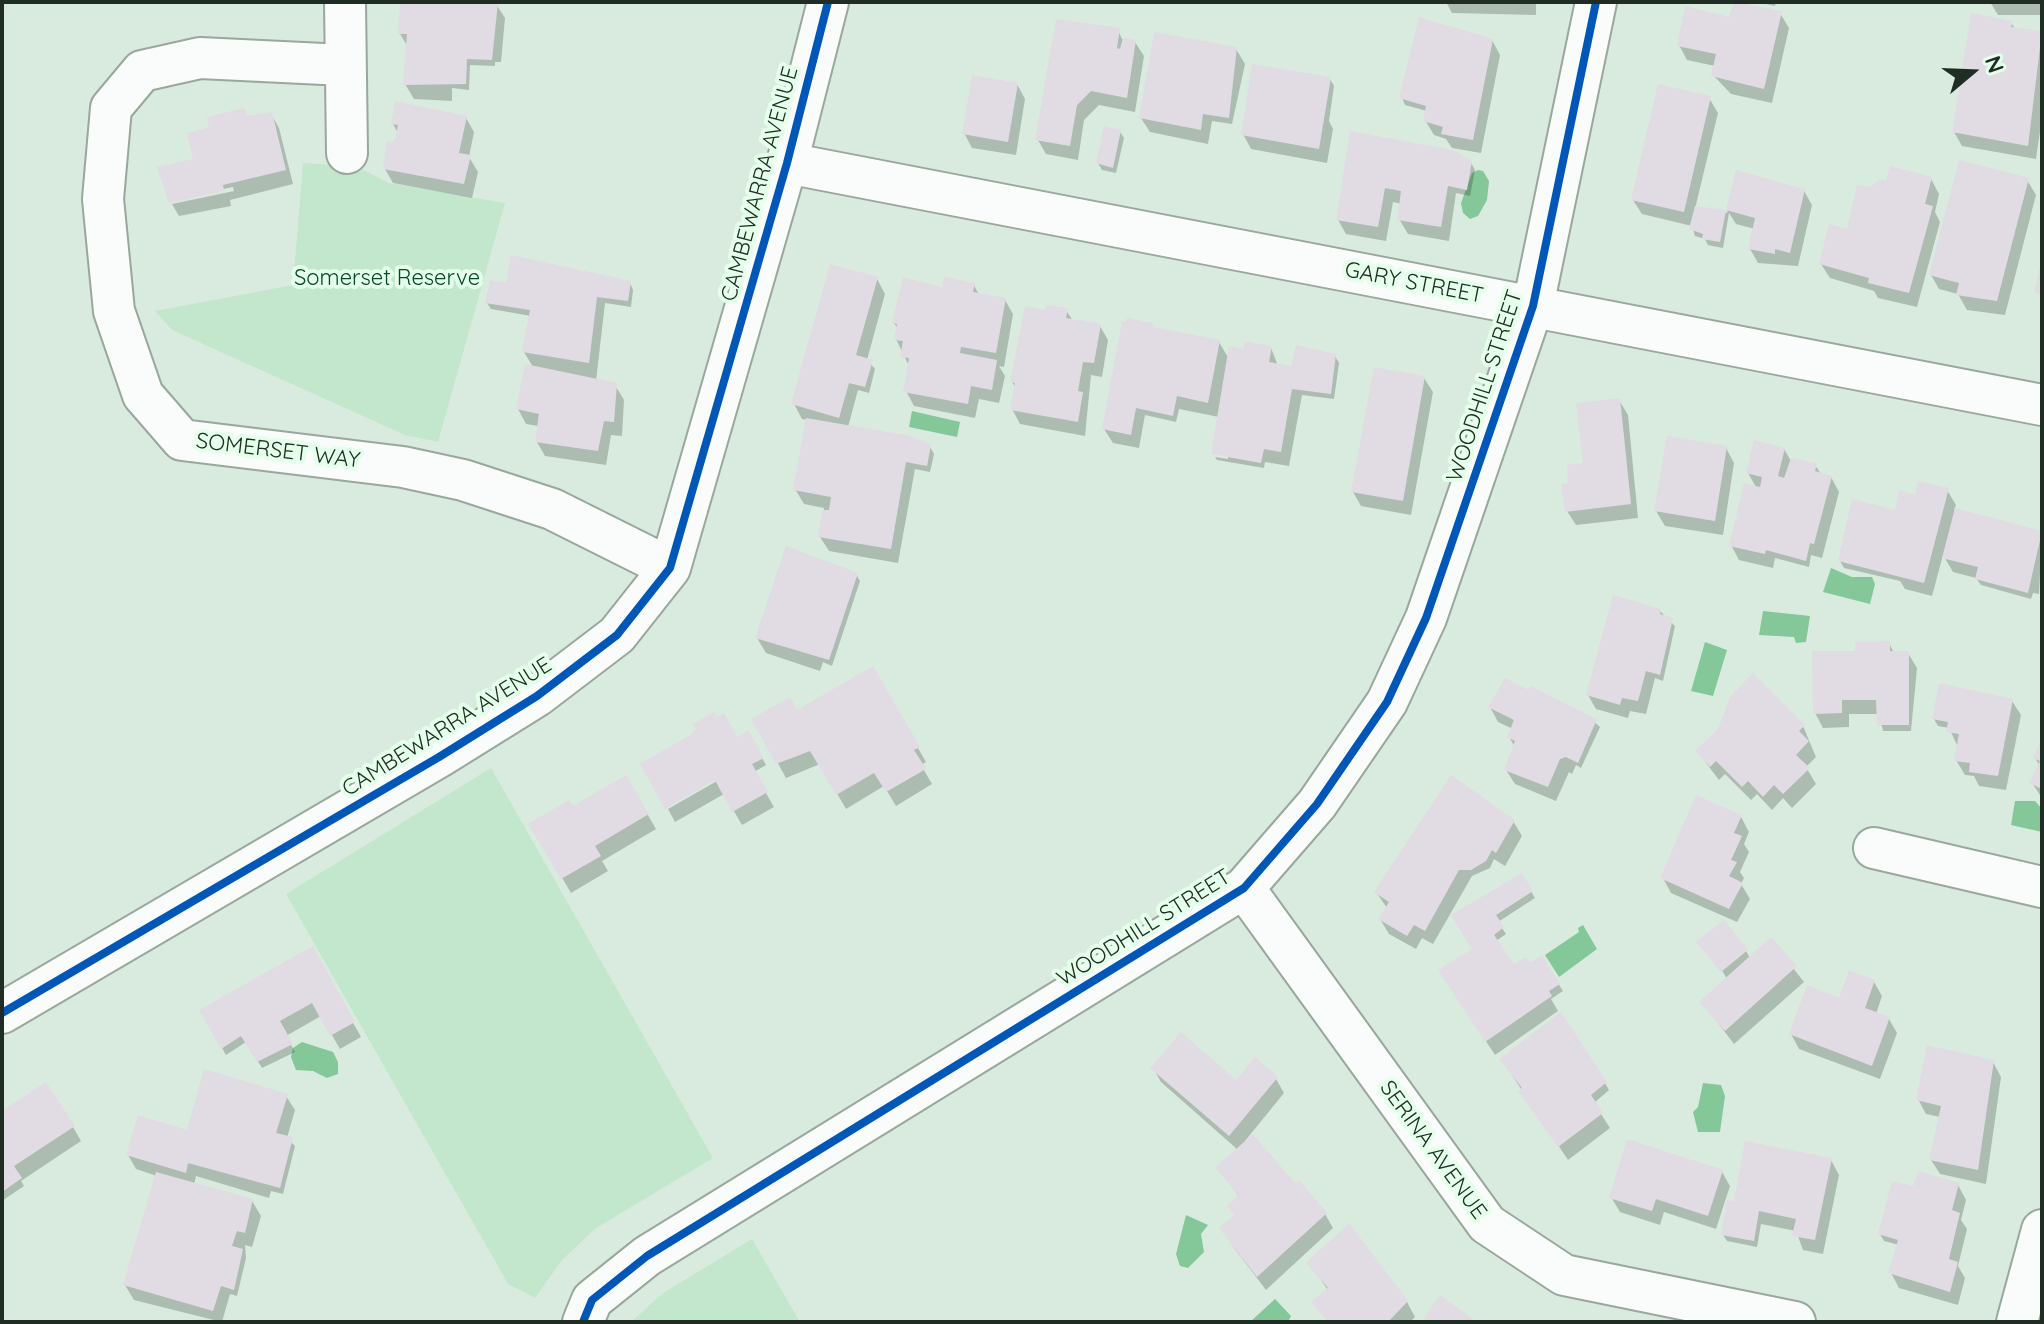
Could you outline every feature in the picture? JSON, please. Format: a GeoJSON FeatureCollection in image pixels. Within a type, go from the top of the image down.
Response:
{"type":"FeatureCollection","features":[{"type":"Feature","properties":{"kind":"street"},"geometry":{"type":"LineString","coordinates":[[345,2],[347,153]]}},
{"type":"Feature","properties":{"kind":"street","name":"CAMBEWARRA AVENUE"},"geometry":{"type":"LineString","coordinates":[[2,1013],[537,696],[617,635],[670,568],[787,163],[828,2]]}},
{"type":"Feature","properties":{"kind":"street","name":"WOODHILL STREET"},"geometry":{"type":"LineString","coordinates":[[583,1322],[592,1300],[647,1256],[1244,888],[1317,804],[1387,702],[1426,618],[1533,306],[1596,2]]}},
{"type":"Feature","properties":{"kind":"street","name":"SOMERSET WAY"},"geometry":{"type":"LineString","coordinates":[[344,65],[200,58],[142,71],[111,108],[103,199],[114,311],[143,395],[182,440],[403,467],[463,480],[552,509],[670,568]]}},
{"type":"Feature","properties":{"kind":"street","name":"GARY STREET"},"geometry":{"type":"LineString","coordinates":[[787,163],[2042,405]]}},
{"type":"Feature","properties":{"kind":"street"},"geometry":{"type":"LineString","coordinates":[[1874,848],[2042,887]]}},
{"type":"Feature","properties":{"kind":"street","name":"SERINA AVENUE"},"geometry":{"type":"LineString","coordinates":[[1244,888],[1487,1224],[1564,1275],[1795,1322]]}},
{"type":"Feature","properties":{"kind":"street"},"geometry":{"type":"LineString","coordinates":[[2017,1322],[2042,1230]]}},
{"type":"Feature","properties":{"kind":"green space","name":"Somerset Reserve"},"geometry":{"type":"Polygon","coordinates":[[[303,163],[356,166],[389,183],[505,203],[438,442],[405,435],[172,330],[155,311],[293,285],[303,163]]]}},
{"type":"Feature","properties":{"kind":"green space"},"geometry":{"type":"Polygon","coordinates":[[[491,768],[713,1158],[596,1228],[562,1260],[535,1298],[508,1284],[286,894],[491,768]]]}},
{"type":"Feature","properties":{"kind":"green space"},"geometry":{"type":"Polygon","coordinates":[[[752,1239],[800,1322],[631,1322],[663,1293],[752,1239]]]}},
{"type":"Feature","properties":{"kind":"shaded area"},"geometry":{"type":"Polygon","coordinates":[[[1483,171],[1489,181],[1487,200],[1478,216],[1470,219],[1463,213],[1461,203],[1472,173],[1483,171]]]}},
{"type":"Feature","properties":{"kind":"shaded area"},"geometry":{"type":"Polygon","coordinates":[[[912,411],[960,422],[957,437],[909,427],[912,411]]]}},
{"type":"Feature","properties":{"kind":"shaded area"},"geometry":{"type":"Polygon","coordinates":[[[1831,568],[1852,577],[1872,577],[1875,584],[1870,604],[1823,592],[1831,568]]]}},
{"type":"Feature","properties":{"kind":"shaded area"},"geometry":{"type":"Polygon","coordinates":[[[1763,611],[1810,616],[1806,642],[1796,643],[1794,637],[1759,635],[1763,611]]]}},
{"type":"Feature","properties":{"kind":"shaded area"},"geometry":{"type":"Polygon","coordinates":[[[1705,642],[1727,650],[1713,696],[1691,691],[1705,642]]]}},
{"type":"Feature","properties":{"kind":"shaded area"},"geometry":{"type":"Polygon","coordinates":[[[2015,801],[2035,801],[2042,809],[2042,832],[2011,825],[2015,801]]]}},
{"type":"Feature","properties":{"kind":"shaded area"},"geometry":{"type":"Polygon","coordinates":[[[1583,925],[1597,949],[1559,977],[1545,955],[1579,932],[1578,928],[1583,925]]]}},
{"type":"Feature","properties":{"kind":"shaded area"},"geometry":{"type":"Polygon","coordinates":[[[302,1042],[333,1052],[338,1062],[338,1074],[327,1078],[313,1071],[296,1070],[291,1057],[293,1048],[302,1042]]]}},
{"type":"Feature","properties":{"kind":"shaded area"},"geometry":{"type":"Polygon","coordinates":[[[1703,1083],[1721,1085],[1725,1096],[1720,1132],[1698,1132],[1693,1112],[1698,1107],[1703,1083]]]}},
{"type":"Feature","properties":{"kind":"shaded area"},"geometry":{"type":"Polygon","coordinates":[[[1186,1215],[1208,1225],[1201,1234],[1204,1252],[1188,1268],[1180,1266],[1176,1254],[1186,1215]]]}},
{"type":"Feature","properties":{"kind":"shaded area"},"geometry":{"type":"Polygon","coordinates":[[[1275,1299],[1291,1316],[1288,1322],[1250,1322],[1275,1299]]]}},
{"type":"Feature","properties":{"kind":"building"},"geometry":{"type":"Polygon","coordinates":[[[400,2],[498,2],[492,60],[467,59],[466,84],[403,85],[407,34],[398,34],[400,2]]]}},
{"type":"Feature","properties":{"kind":"building"},"geometry":{"type":"Polygon","coordinates":[[[1734,2],[1782,11],[1764,89],[1711,76],[1716,54],[1677,46],[1685,6],[1729,17],[1734,2]]]}},
{"type":"Feature","properties":{"kind":"building"},"geometry":{"type":"Polygon","coordinates":[[[1971,13],[2013,21],[2011,27],[2042,31],[2028,146],[1952,132],[1971,13]]]}},
{"type":"Feature","properties":{"kind":"building"},"geometry":{"type":"Polygon","coordinates":[[[1419,17],[1493,39],[1473,140],[1441,134],[1443,127],[1423,121],[1426,106],[1399,98],[1419,17]]]}},
{"type":"Feature","properties":{"kind":"building"},"geometry":{"type":"Polygon","coordinates":[[[1056,19],[1120,28],[1117,48],[1120,49],[1123,38],[1136,40],[1127,98],[1091,91],[1077,105],[1070,146],[1035,140],[1056,19]]]}},
{"type":"Feature","properties":{"kind":"building"},"geometry":{"type":"Polygon","coordinates":[[[1154,32],[1237,47],[1229,118],[1203,114],[1201,130],[1139,118],[1154,32]]]}},
{"type":"Feature","properties":{"kind":"building"},"geometry":{"type":"Polygon","coordinates":[[[1252,64],[1331,77],[1319,149],[1241,135],[1252,64]]]}},
{"type":"Feature","properties":{"kind":"building"},"geometry":{"type":"Polygon","coordinates":[[[972,75],[1018,83],[1008,142],[962,134],[972,75]]]}},
{"type":"Feature","properties":{"kind":"building"},"geometry":{"type":"Polygon","coordinates":[[[1658,84],[1711,96],[1684,212],[1631,200],[1658,84]]]}},
{"type":"Feature","properties":{"kind":"building"},"geometry":{"type":"Polygon","coordinates":[[[395,101],[467,116],[459,153],[471,155],[464,184],[383,169],[387,141],[395,141],[398,125],[391,124],[395,101]]]}},
{"type":"Feature","properties":{"kind":"building"},"geometry":{"type":"Polygon","coordinates":[[[244,108],[247,116],[272,112],[286,170],[223,185],[224,191],[169,203],[157,167],[193,159],[187,133],[209,127],[207,117],[244,108]]]}},
{"type":"Feature","properties":{"kind":"building"},"geometry":{"type":"Polygon","coordinates":[[[1104,126],[1121,130],[1113,168],[1096,163],[1104,126]]]}},
{"type":"Feature","properties":{"kind":"building"},"geometry":{"type":"Polygon","coordinates":[[[1350,131],[1453,150],[1472,161],[1467,190],[1448,186],[1441,227],[1397,220],[1401,191],[1385,188],[1378,227],[1336,220],[1350,131]]]}},
{"type":"Feature","properties":{"kind":"building"},"geometry":{"type":"Polygon","coordinates":[[[1959,160],[2029,178],[1997,301],[1956,295],[1959,283],[1929,275],[1959,160]]]}},
{"type":"Feature","properties":{"kind":"building"},"geometry":{"type":"Polygon","coordinates":[[[1890,166],[1932,177],[1925,204],[1933,206],[1909,293],[1868,283],[1869,278],[1819,264],[1829,224],[1847,229],[1857,185],[1870,187],[1880,179],[1886,181],[1890,166]]]}},
{"type":"Feature","properties":{"kind":"building"},"geometry":{"type":"Polygon","coordinates":[[[1736,170],[1805,189],[1790,253],[1775,249],[1775,254],[1748,249],[1755,218],[1726,210],[1736,170]]]}},
{"type":"Feature","properties":{"kind":"building"},"geometry":{"type":"Polygon","coordinates":[[[1695,206],[1726,210],[1720,242],[1702,239],[1703,234],[1689,229],[1695,206]]]}},
{"type":"Feature","properties":{"kind":"building"},"geometry":{"type":"Polygon","coordinates":[[[511,255],[631,281],[628,301],[597,297],[589,363],[522,352],[530,310],[485,303],[490,280],[506,283],[511,255]]]}},
{"type":"Feature","properties":{"kind":"building"},"geometry":{"type":"Polygon","coordinates":[[[2042,262],[2042,294],[2034,293],[2042,262]]]}},
{"type":"Feature","properties":{"kind":"building"},"geometry":{"type":"Polygon","coordinates":[[[830,264],[878,277],[856,355],[873,360],[865,387],[849,383],[839,418],[791,404],[830,264]]]}},
{"type":"Feature","properties":{"kind":"building"},"geometry":{"type":"Polygon","coordinates":[[[903,277],[942,287],[944,277],[975,283],[973,292],[1006,298],[996,353],[961,347],[960,353],[997,360],[992,390],[971,386],[968,404],[903,392],[909,358],[900,357],[903,341],[894,340],[897,324],[892,323],[903,277]]]}},
{"type":"Feature","properties":{"kind":"building"},"geometry":{"type":"Polygon","coordinates":[[[1046,305],[1068,308],[1066,318],[1101,324],[1094,363],[1083,362],[1078,391],[1083,392],[1078,422],[1010,410],[1015,383],[1010,382],[1025,306],[1045,310],[1046,305]]]}},
{"type":"Feature","properties":{"kind":"building"},"geometry":{"type":"Polygon","coordinates":[[[1127,318],[1153,323],[1153,327],[1220,340],[1208,403],[1177,396],[1173,416],[1136,408],[1131,435],[1102,429],[1122,321],[1126,322],[1127,318]]]}},
{"type":"Feature","properties":{"kind":"building"},"geometry":{"type":"Polygon","coordinates":[[[1245,341],[1272,346],[1269,362],[1291,366],[1296,345],[1336,354],[1331,394],[1292,389],[1281,452],[1264,449],[1261,463],[1211,454],[1229,346],[1243,349],[1245,341]]]}},
{"type":"Feature","properties":{"kind":"building"},"geometry":{"type":"Polygon","coordinates":[[[525,364],[617,383],[614,422],[604,421],[598,451],[535,442],[539,414],[516,409],[525,364]]]}},
{"type":"Feature","properties":{"kind":"building"},"geometry":{"type":"Polygon","coordinates":[[[1374,367],[1425,376],[1403,501],[1351,492],[1374,367]]]}},
{"type":"Feature","properties":{"kind":"building"},"geometry":{"type":"Polygon","coordinates":[[[1620,398],[1631,504],[1565,512],[1561,484],[1568,483],[1567,465],[1583,463],[1576,403],[1620,398]]]}},
{"type":"Feature","properties":{"kind":"building"},"geometry":{"type":"Polygon","coordinates":[[[806,418],[911,436],[931,445],[927,466],[906,462],[891,549],[818,537],[822,510],[829,510],[831,497],[793,490],[806,418]]]}},
{"type":"Feature","properties":{"kind":"building"},"geometry":{"type":"Polygon","coordinates":[[[1667,436],[1727,446],[1715,521],[1654,511],[1667,436]]]}},
{"type":"Feature","properties":{"kind":"building"},"geometry":{"type":"Polygon","coordinates":[[[1754,440],[1785,448],[1778,476],[1784,478],[1791,458],[1817,463],[1815,471],[1832,476],[1814,544],[1810,543],[1806,561],[1766,550],[1765,554],[1729,546],[1744,483],[1760,487],[1762,477],[1746,473],[1754,440]]]}},
{"type":"Feature","properties":{"kind":"building"},"geometry":{"type":"Polygon","coordinates":[[[1918,481],[1949,488],[1924,583],[1838,561],[1852,499],[1895,510],[1899,490],[1915,495],[1918,481]]]}},
{"type":"Feature","properties":{"kind":"building"},"geometry":{"type":"Polygon","coordinates":[[[1955,508],[2042,531],[2028,593],[1975,579],[1978,567],[1942,558],[1955,508]]]}},
{"type":"Feature","properties":{"kind":"building"},"geometry":{"type":"Polygon","coordinates":[[[786,546],[858,573],[829,660],[755,638],[786,546]]]}},
{"type":"Feature","properties":{"kind":"building"},"geometry":{"type":"Polygon","coordinates":[[[1613,595],[1661,609],[1660,614],[1673,618],[1660,675],[1646,671],[1638,701],[1622,698],[1620,705],[1586,695],[1613,595]]]}},
{"type":"Feature","properties":{"kind":"building"},"geometry":{"type":"Polygon","coordinates":[[[1890,641],[1890,651],[1909,651],[1909,725],[1877,725],[1876,700],[1842,700],[1842,713],[1813,714],[1812,651],[1855,651],[1855,642],[1890,641]]]}},
{"type":"Feature","properties":{"kind":"building"},"geometry":{"type":"Polygon","coordinates":[[[873,666],[920,747],[914,750],[926,769],[886,792],[874,773],[836,795],[810,751],[776,764],[751,719],[790,697],[797,710],[873,666]]]}},
{"type":"Feature","properties":{"kind":"building"},"geometry":{"type":"Polygon","coordinates":[[[1753,673],[1805,725],[1799,731],[1809,741],[1796,755],[1810,768],[1783,794],[1774,785],[1763,797],[1748,781],[1742,787],[1716,761],[1710,767],[1695,751],[1718,729],[1730,697],[1753,673]]]}},
{"type":"Feature","properties":{"kind":"building"},"geometry":{"type":"Polygon","coordinates":[[[1505,678],[1528,690],[1530,686],[1597,719],[1578,763],[1566,757],[1560,759],[1548,787],[1504,770],[1515,741],[1507,737],[1514,720],[1488,707],[1505,678]]]}},
{"type":"Feature","properties":{"kind":"building"},"geometry":{"type":"Polygon","coordinates":[[[1939,683],[2013,699],[1998,776],[1969,772],[1970,763],[1954,761],[1959,734],[1946,732],[1948,722],[1932,719],[1939,683]]]}},
{"type":"Feature","properties":{"kind":"building"},"geometry":{"type":"Polygon","coordinates":[[[714,712],[717,717],[724,713],[737,737],[748,730],[764,758],[752,764],[768,792],[732,812],[715,780],[665,809],[640,764],[690,735],[696,729],[693,724],[714,712]]]}},
{"type":"Feature","properties":{"kind":"building"},"geometry":{"type":"Polygon","coordinates":[[[2042,738],[2042,789],[2029,783],[2040,761],[2033,758],[2042,738]]]}},
{"type":"Feature","properties":{"kind":"building"},"geometry":{"type":"Polygon","coordinates":[[[626,775],[649,814],[595,846],[601,856],[561,879],[528,824],[569,800],[573,806],[626,775]]]}},
{"type":"Feature","properties":{"kind":"building"},"geometry":{"type":"Polygon","coordinates":[[[1451,775],[1515,820],[1496,853],[1492,850],[1486,861],[1471,870],[1459,870],[1425,931],[1414,925],[1407,936],[1378,919],[1389,902],[1374,892],[1451,775]]]}},
{"type":"Feature","properties":{"kind":"building"},"geometry":{"type":"Polygon","coordinates":[[[1696,795],[1742,815],[1734,833],[1742,836],[1731,860],[1737,862],[1729,876],[1743,883],[1729,909],[1660,878],[1696,795]]]}},
{"type":"Feature","properties":{"kind":"building"},"geometry":{"type":"Polygon","coordinates":[[[1522,873],[1533,891],[1496,915],[1504,927],[1494,935],[1514,964],[1526,957],[1530,963],[1542,955],[1560,984],[1549,991],[1552,996],[1485,1042],[1438,970],[1472,949],[1451,915],[1522,873]]]}},
{"type":"Feature","properties":{"kind":"building"},"geometry":{"type":"Polygon","coordinates":[[[1724,920],[1748,950],[1721,972],[1696,942],[1724,920]]]}},
{"type":"Feature","properties":{"kind":"building"},"geometry":{"type":"Polygon","coordinates":[[[1771,937],[1797,966],[1725,1031],[1699,1002],[1771,937]]]}},
{"type":"Feature","properties":{"kind":"building"},"geometry":{"type":"Polygon","coordinates":[[[313,946],[355,1022],[330,1036],[312,1003],[280,1021],[293,1044],[257,1062],[241,1036],[221,1049],[199,1010],[313,946]]]}},
{"type":"Feature","properties":{"kind":"building"},"geometry":{"type":"Polygon","coordinates":[[[1849,970],[1875,980],[1865,1008],[1890,1017],[1872,1066],[1789,1034],[1807,985],[1839,998],[1849,970]]]}},
{"type":"Feature","properties":{"kind":"building"},"geometry":{"type":"Polygon","coordinates":[[[1561,1012],[1607,1082],[1591,1095],[1603,1113],[1558,1147],[1518,1091],[1522,1088],[1499,1059],[1561,1012]]]}},
{"type":"Feature","properties":{"kind":"building"},"geometry":{"type":"Polygon","coordinates":[[[1181,1032],[1236,1080],[1255,1057],[1278,1077],[1229,1136],[1150,1068],[1181,1032]]]}},
{"type":"Feature","properties":{"kind":"building"},"geometry":{"type":"Polygon","coordinates":[[[1927,1045],[1994,1060],[1978,1170],[1929,1160],[1941,1106],[1916,1100],[1927,1045]]]}},
{"type":"Feature","properties":{"kind":"building"},"geometry":{"type":"Polygon","coordinates":[[[204,1069],[288,1094],[276,1133],[293,1137],[280,1188],[188,1163],[186,1173],[126,1155],[138,1115],[187,1130],[204,1069]]]}},
{"type":"Feature","properties":{"kind":"building"},"geometry":{"type":"Polygon","coordinates":[[[46,1082],[75,1126],[14,1166],[22,1178],[2,1192],[2,1111],[46,1082]]]}},
{"type":"Feature","properties":{"kind":"building"},"geometry":{"type":"Polygon","coordinates":[[[1253,1134],[1295,1183],[1299,1180],[1327,1213],[1257,1277],[1219,1228],[1234,1215],[1227,1206],[1239,1195],[1215,1168],[1253,1134]]]}},
{"type":"Feature","properties":{"kind":"building"},"geometry":{"type":"Polygon","coordinates":[[[1627,1139],[1723,1170],[1708,1216],[1656,1199],[1652,1211],[1609,1198],[1627,1139]]]}},
{"type":"Feature","properties":{"kind":"building"},"geometry":{"type":"Polygon","coordinates":[[[1745,1141],[1832,1158],[1815,1240],[1792,1236],[1796,1219],[1759,1211],[1754,1241],[1721,1235],[1727,1200],[1734,1201],[1745,1141]]]}},
{"type":"Feature","properties":{"kind":"building"},"geometry":{"type":"Polygon","coordinates":[[[1918,1171],[1959,1183],[1952,1210],[1960,1213],[1949,1259],[1958,1262],[1950,1292],[1888,1273],[1898,1240],[1878,1234],[1892,1181],[1913,1186],[1918,1171]]]}},
{"type":"Feature","properties":{"kind":"building"},"geometry":{"type":"Polygon","coordinates":[[[156,1172],[253,1199],[245,1233],[237,1231],[232,1246],[243,1249],[234,1290],[221,1286],[213,1311],[123,1285],[156,1172]]]}},
{"type":"Feature","properties":{"kind":"building"},"geometry":{"type":"Polygon","coordinates":[[[1349,1223],[1408,1301],[1388,1322],[1328,1322],[1311,1302],[1328,1288],[1306,1263],[1349,1223]]]}},
{"type":"Feature","properties":{"kind":"building"},"geometry":{"type":"Polygon","coordinates":[[[1440,1295],[1477,1322],[1421,1322],[1440,1295]]]}},
{"type":"Feature","properties":{"kind":"cycle path"},"geometry":{"type":"LineString","coordinates":[[2,1013],[439,757],[537,696],[617,635],[670,568],[787,163],[828,2]]}},
{"type":"Feature","properties":{"kind":"cycle path"},"geometry":{"type":"LineString","coordinates":[[583,1322],[592,1300],[647,1256],[1244,888],[1317,804],[1387,702],[1426,618],[1533,306],[1596,2]]}}]}
